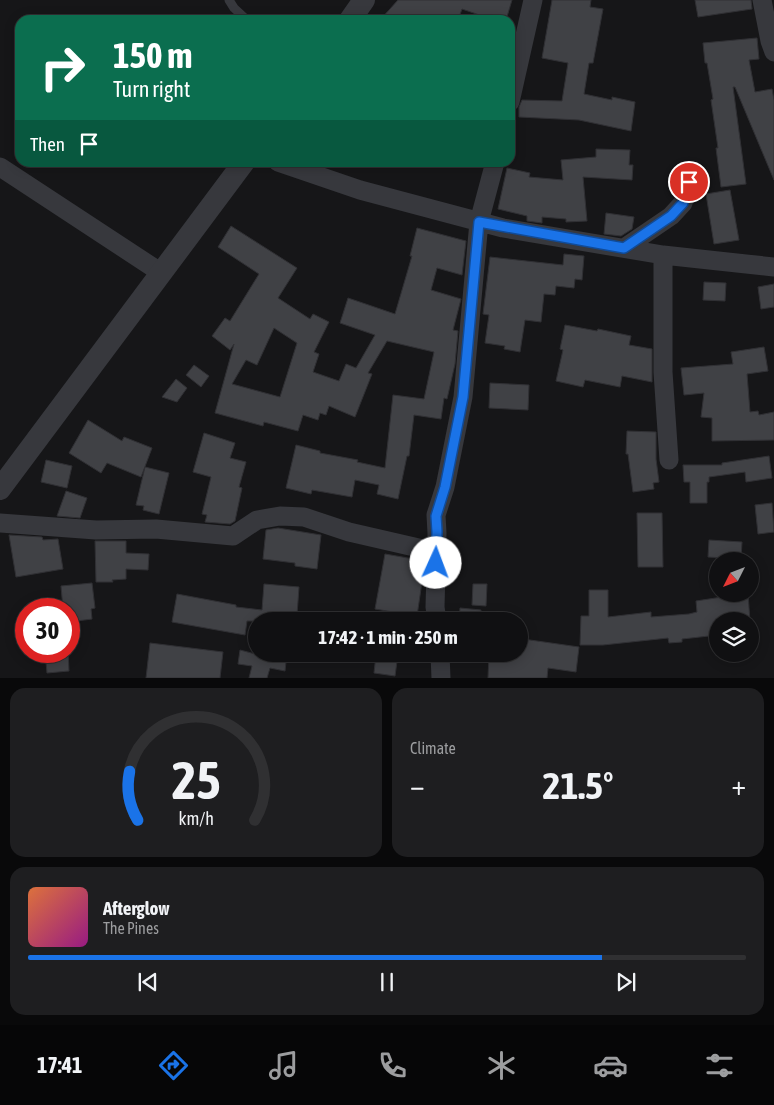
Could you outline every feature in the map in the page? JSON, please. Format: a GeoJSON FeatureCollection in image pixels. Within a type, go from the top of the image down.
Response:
{"type":"FeatureCollection","features":[{"type":"Feature","properties":{"kind":"street"},"geometry":{"type":"LineString","coordinates":[[354,15],[364,0]]}},
{"type":"Feature","properties":{"kind":"street"},"geometry":{"type":"LineString","coordinates":[[515,80],[533,0]]}},
{"type":"Feature","properties":{"kind":"street"},"geometry":{"type":"LineString","coordinates":[[762,0],[774,52]]}},
{"type":"Feature","properties":{"kind":"street"},"geometry":{"type":"LineString","coordinates":[[0,489],[240,167]]}},
{"type":"Feature","properties":{"kind":"street"},"geometry":{"type":"LineString","coordinates":[[293,167],[360,190],[479,222],[663,255],[774,267]]}},
{"type":"Feature","properties":{"kind":"street"},"geometry":{"type":"LineString","coordinates":[[436,612],[436,516],[445,487],[463,397],[479,222],[493,167]]}},
{"type":"Feature","properties":{"kind":"street"},"geometry":{"type":"LineString","coordinates":[[0,168],[160,272]]}},
{"type":"Feature","properties":{"kind":"street"},"geometry":{"type":"LineString","coordinates":[[624,248],[671,216],[683,203],[689,182]]}},
{"type":"Feature","properties":{"kind":"street"},"geometry":{"type":"LineString","coordinates":[[663,255],[664,372],[669,460]]}},
{"type":"Feature","properties":{"kind":"street"},"geometry":{"type":"LineString","coordinates":[[0,523],[96,530],[156,529],[233,536],[257,520],[280,516],[304,517],[349,532],[436,552]]}},
{"type":"Feature","properties":{"kind":"street"},"geometry":{"type":"LineString","coordinates":[[440,662],[440,678]]}},
{"type":"Feature","properties":{"kind":"lane"},"geometry":{"type":"LineString","coordinates":[[229,0],[242,15]]}},
{"type":"Feature","properties":{"kind":"building"},"geometry":{"type":"Polygon","coordinates":[[[398,0],[512,0],[508,15],[479,15],[462,9],[460,15],[384,15],[398,0]]]}},
{"type":"Feature","properties":{"kind":"building"},"geometry":{"type":"Polygon","coordinates":[[[552,0],[591,0],[590,7],[603,9],[593,63],[589,63],[584,94],[612,100],[612,97],[635,102],[631,131],[579,120],[519,117],[519,107],[522,100],[562,101],[568,63],[542,58],[552,0]]]}},
{"type":"Feature","properties":{"kind":"building"},"geometry":{"type":"Polygon","coordinates":[[[695,0],[751,0],[752,9],[698,17],[695,0]]]}},
{"type":"Feature","properties":{"kind":"building"},"geometry":{"type":"Polygon","coordinates":[[[757,38],[759,59],[749,60],[755,92],[772,89],[774,100],[774,180],[735,87],[733,87],[746,184],[721,187],[711,100],[713,99],[707,63],[705,63],[703,43],[757,38]]]}},
{"type":"Feature","properties":{"kind":"building"},"geometry":{"type":"Polygon","coordinates":[[[596,149],[630,150],[629,165],[633,165],[632,180],[583,177],[587,221],[566,222],[566,219],[542,217],[542,223],[527,221],[527,216],[498,209],[507,168],[530,173],[529,177],[563,180],[561,160],[596,157],[596,149]]]}},
{"type":"Feature","properties":{"kind":"building"},"geometry":{"type":"Polygon","coordinates":[[[730,190],[739,240],[714,244],[706,194],[730,190]]]}},
{"type":"Feature","properties":{"kind":"building"},"geometry":{"type":"Polygon","coordinates":[[[606,213],[634,217],[632,229],[621,236],[604,234],[606,213]]]}},
{"type":"Feature","properties":{"kind":"building"},"geometry":{"type":"Polygon","coordinates":[[[231,226],[297,268],[278,298],[310,319],[313,314],[329,322],[314,352],[319,354],[313,372],[339,381],[346,364],[356,368],[375,335],[340,323],[348,298],[395,314],[412,256],[410,256],[417,228],[466,241],[462,275],[437,268],[431,290],[461,299],[453,330],[458,331],[455,364],[447,399],[444,398],[441,419],[414,415],[409,456],[407,456],[398,499],[377,494],[379,485],[355,480],[352,497],[312,490],[311,494],[286,488],[296,445],[320,451],[320,453],[358,460],[357,462],[385,468],[393,395],[424,399],[434,352],[387,341],[368,373],[372,374],[355,417],[329,406],[326,415],[320,413],[318,420],[303,415],[298,431],[264,422],[263,426],[215,413],[234,344],[230,350],[212,336],[225,318],[230,321],[259,274],[218,247],[231,226]],[[274,328],[257,365],[246,360],[232,384],[280,397],[297,343],[274,328]]]}},
{"type":"Feature","properties":{"kind":"building"},"geometry":{"type":"Polygon","coordinates":[[[564,254],[584,256],[582,280],[575,279],[574,288],[556,286],[555,295],[544,294],[541,322],[525,320],[520,352],[504,349],[505,346],[485,343],[489,315],[483,314],[490,257],[563,265],[564,254]]]}},
{"type":"Feature","properties":{"kind":"building"},"geometry":{"type":"Polygon","coordinates":[[[704,282],[726,283],[725,301],[703,300],[704,282]]]}},
{"type":"Feature","properties":{"kind":"building"},"geometry":{"type":"Polygon","coordinates":[[[774,284],[774,307],[761,309],[758,287],[774,284]]]}},
{"type":"Feature","properties":{"kind":"building"},"geometry":{"type":"Polygon","coordinates":[[[565,325],[631,336],[629,345],[652,349],[652,382],[622,376],[620,387],[585,380],[583,387],[556,381],[563,350],[560,349],[565,325]]]}},
{"type":"Feature","properties":{"kind":"building"},"geometry":{"type":"Polygon","coordinates":[[[764,347],[768,371],[747,374],[750,412],[758,411],[759,415],[774,412],[774,440],[712,441],[712,418],[701,417],[704,393],[684,395],[681,368],[733,364],[731,352],[764,347]]]}},
{"type":"Feature","properties":{"kind":"building"},"geometry":{"type":"Polygon","coordinates":[[[194,365],[209,376],[201,387],[186,375],[194,365]]]}},
{"type":"Feature","properties":{"kind":"building"},"geometry":{"type":"Polygon","coordinates":[[[176,379],[187,388],[177,402],[162,397],[176,379]]]}},
{"type":"Feature","properties":{"kind":"building"},"geometry":{"type":"Polygon","coordinates":[[[490,383],[529,385],[528,410],[489,408],[490,383]]]}},
{"type":"Feature","properties":{"kind":"building"},"geometry":{"type":"Polygon","coordinates":[[[88,420],[122,441],[124,437],[152,448],[141,477],[107,463],[101,473],[69,453],[88,420]]]}},
{"type":"Feature","properties":{"kind":"building"},"geometry":{"type":"Polygon","coordinates":[[[627,431],[656,432],[656,459],[659,482],[653,483],[654,489],[633,492],[628,454],[626,454],[627,431]]]}},
{"type":"Feature","properties":{"kind":"building"},"geometry":{"type":"Polygon","coordinates":[[[204,433],[235,443],[230,458],[246,462],[239,487],[242,488],[235,521],[230,524],[205,522],[207,515],[202,514],[211,477],[193,472],[204,433]]]}},
{"type":"Feature","properties":{"kind":"building"},"geometry":{"type":"Polygon","coordinates":[[[769,456],[772,478],[746,482],[745,472],[709,477],[709,482],[707,482],[707,503],[690,503],[690,482],[684,482],[683,465],[722,465],[722,463],[769,456]]]}},
{"type":"Feature","properties":{"kind":"building"},"geometry":{"type":"Polygon","coordinates":[[[46,460],[72,466],[67,488],[41,482],[46,460]]]}},
{"type":"Feature","properties":{"kind":"building"},"geometry":{"type":"Polygon","coordinates":[[[145,467],[169,473],[159,514],[143,510],[144,506],[136,505],[145,467]]]}},
{"type":"Feature","properties":{"kind":"building"},"geometry":{"type":"Polygon","coordinates":[[[66,491],[87,498],[80,518],[57,516],[66,491]]]}},
{"type":"Feature","properties":{"kind":"building"},"geometry":{"type":"Polygon","coordinates":[[[772,503],[774,532],[758,534],[755,505],[772,503]]]}},
{"type":"Feature","properties":{"kind":"building"},"geometry":{"type":"Polygon","coordinates":[[[637,513],[662,513],[663,567],[638,567],[637,513]]]}},
{"type":"Feature","properties":{"kind":"building"},"geometry":{"type":"Polygon","coordinates":[[[278,528],[321,535],[317,569],[295,566],[295,563],[263,559],[266,530],[278,528]]]}},
{"type":"Feature","properties":{"kind":"building"},"geometry":{"type":"Polygon","coordinates":[[[9,535],[42,537],[43,540],[58,539],[63,569],[16,577],[9,535]]]}},
{"type":"Feature","properties":{"kind":"building"},"geometry":{"type":"Polygon","coordinates":[[[709,540],[742,542],[741,552],[709,552],[708,557],[709,540]]]}},
{"type":"Feature","properties":{"kind":"building"},"geometry":{"type":"Polygon","coordinates":[[[95,541],[126,541],[126,553],[149,554],[148,570],[126,569],[126,579],[112,580],[113,582],[96,582],[95,541]]]}},
{"type":"Feature","properties":{"kind":"building"},"geometry":{"type":"Polygon","coordinates":[[[385,554],[425,561],[418,612],[393,612],[375,609],[385,554]]]}},
{"type":"Feature","properties":{"kind":"building"},"geometry":{"type":"Polygon","coordinates":[[[92,583],[95,608],[91,609],[92,619],[80,621],[80,598],[62,598],[61,586],[92,583]]]}},
{"type":"Feature","properties":{"kind":"building"},"geometry":{"type":"Polygon","coordinates":[[[264,584],[299,587],[297,612],[248,612],[245,635],[172,622],[177,594],[236,605],[236,607],[262,610],[264,584]]]}},
{"type":"Feature","properties":{"kind":"building"},"geometry":{"type":"Polygon","coordinates":[[[473,584],[487,584],[486,606],[472,605],[473,584]]]}},
{"type":"Feature","properties":{"kind":"building"},"geometry":{"type":"Polygon","coordinates":[[[589,590],[608,590],[608,617],[651,612],[651,617],[689,614],[697,612],[696,601],[709,599],[709,602],[749,602],[749,612],[709,612],[709,636],[682,639],[682,642],[669,643],[668,638],[603,645],[580,645],[581,616],[589,616],[589,590]]]}},
{"type":"Feature","properties":{"kind":"building"},"geometry":{"type":"Polygon","coordinates":[[[460,608],[481,610],[481,612],[460,612],[460,608]]]}},
{"type":"Feature","properties":{"kind":"building"},"geometry":{"type":"Polygon","coordinates":[[[528,640],[579,647],[576,672],[548,668],[547,678],[488,678],[489,662],[528,662],[528,640]]]}},
{"type":"Feature","properties":{"kind":"building"},"geometry":{"type":"Polygon","coordinates":[[[150,643],[223,652],[220,678],[146,678],[150,643]]]}},
{"type":"Feature","properties":{"kind":"building"},"geometry":{"type":"Polygon","coordinates":[[[240,650],[248,652],[248,662],[286,662],[285,671],[270,668],[267,678],[249,678],[252,666],[238,664],[240,650]]]}},
{"type":"Feature","properties":{"kind":"building"},"geometry":{"type":"Polygon","coordinates":[[[375,662],[397,662],[395,676],[374,673],[375,662]]]}},
{"type":"Feature","properties":{"kind":"building"},"geometry":{"type":"Polygon","coordinates":[[[46,663],[69,663],[69,671],[47,673],[46,663]]]}},
{"type":"Feature","properties":{"kind":"route"},"geometry":{"type":"LineString","coordinates":[[436,563],[436,516],[445,487],[463,397],[479,222],[624,248],[671,216],[683,203],[689,182]]}}]}
